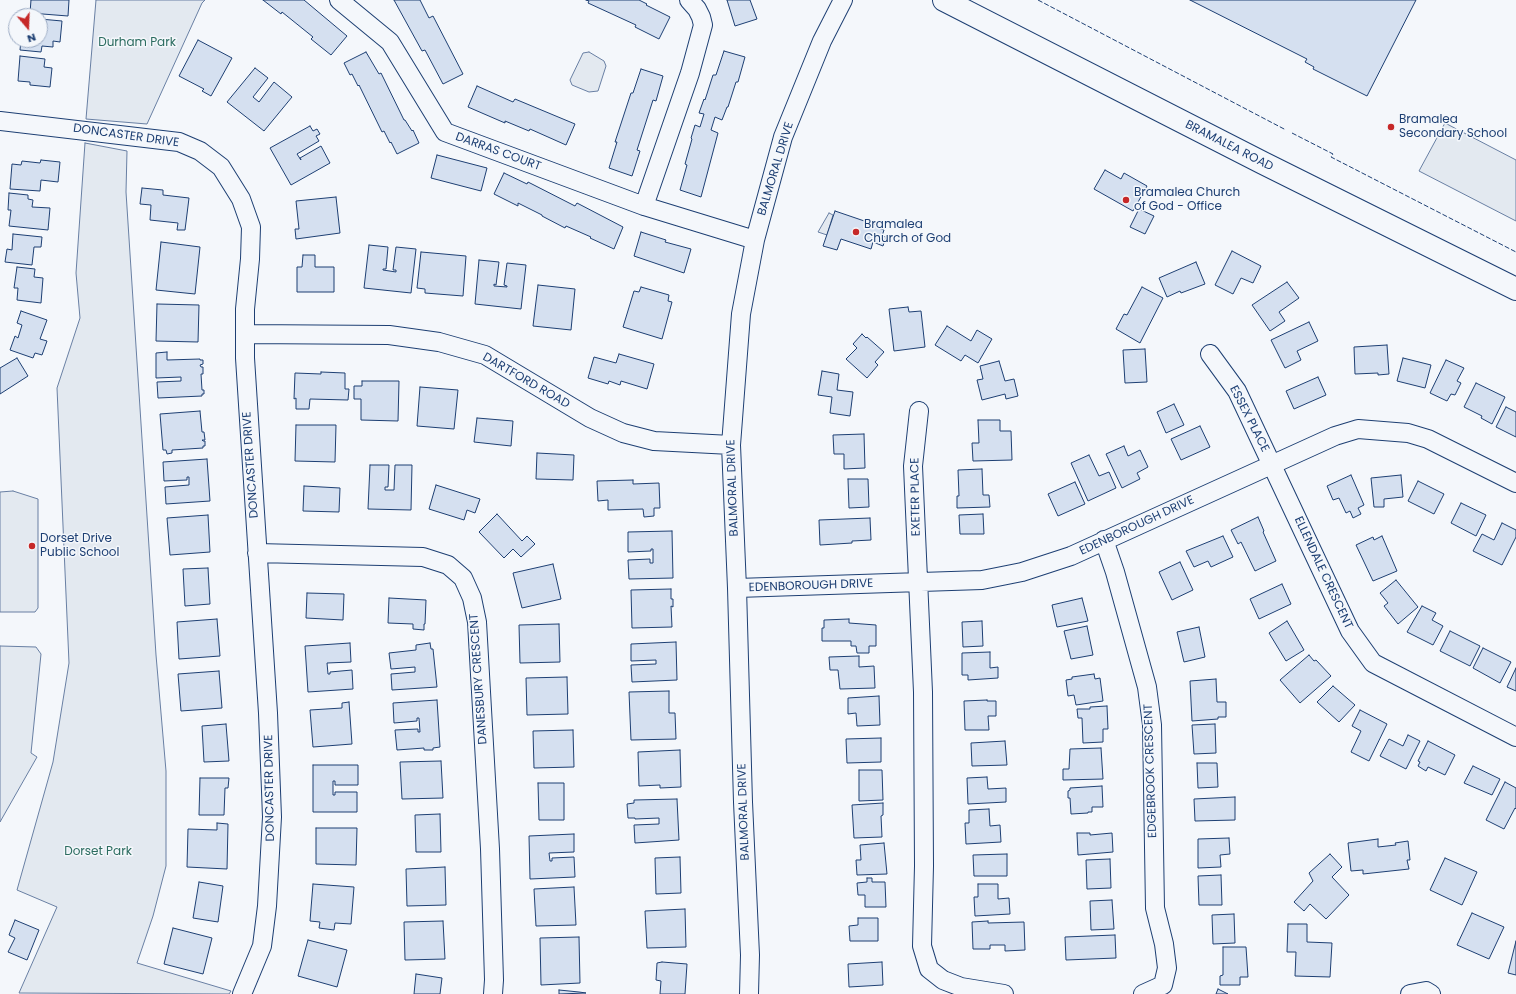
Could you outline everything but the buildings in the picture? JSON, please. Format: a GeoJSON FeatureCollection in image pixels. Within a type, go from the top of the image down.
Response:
{"type":"FeatureCollection","features":[{"type":"Feature","properties":{"kind":"main road","name":"BRAMALEA ROAD"},"geometry":{"type":"LineString","coordinates":[[944,0],[1242,152],[1516,289]]}},
{"type":"Feature","properties":{"kind":"street","name":"DARRAS COURT"},"geometry":{"type":"LineString","coordinates":[[339,0],[390,42],[445,132],[644,206],[755,240]]}},
{"type":"Feature","properties":{"kind":"street"},"geometry":{"type":"LineString","coordinates":[[644,206],[690,73],[702,25],[701,17],[697,9],[689,0]]}},
{"type":"Feature","properties":{"kind":"street","name":"BALMORAL DRIVE"},"geometry":{"type":"LineString","coordinates":[[749,994],[750,955],[743,794],[737,588],[730,445],[741,314],[755,240],[783,137],[822,41],[843,0]]}},
{"type":"Feature","properties":{"kind":"street","name":"DONCASTER DRIVE"},"geometry":{"type":"LineString","coordinates":[[0,121],[179,142],[200,151],[221,167],[241,199],[251,227],[250,259],[245,309],[244,358],[268,713],[272,817],[267,906],[262,946],[242,994]]}},
{"type":"Feature","properties":{"kind":"street","name":"DARTFORD ROAD"},"geometry":{"type":"LineString","coordinates":[[245,334],[389,335],[439,342],[485,355],[590,418],[623,433],[654,441],[730,445]]}},
{"type":"Feature","properties":{"kind":"street","name":"ESSEX PLACE"},"geometry":{"type":"LineString","coordinates":[[1210,354],[1237,391],[1272,465]]}},
{"type":"Feature","properties":{"kind":"street","name":"EXETER PLACE"},"geometry":{"type":"LineString","coordinates":[[918,583],[913,466],[919,411]]}},
{"type":"Feature","properties":{"kind":"street","name":"EDENBOROUGH DRIVE"},"geometry":{"type":"LineString","coordinates":[[737,588],[982,580],[1022,572],[1071,556],[1335,436],[1358,429],[1408,433],[1428,439],[1516,483]]}},
{"type":"Feature","properties":{"kind":"street","name":"ELLENDALE CRESCENT"},"geometry":{"type":"LineString","coordinates":[[1272,465],[1350,632],[1373,662],[1516,738]]}},
{"type":"Feature","properties":{"kind":"street","name":"EDGEBROOK CRESCENT"},"geometry":{"type":"LineString","coordinates":[[1104,540],[1115,572],[1147,687],[1152,724],[1155,908],[1164,944],[1167,968],[1162,985],[1143,994]]}},
{"type":"Feature","properties":{"kind":"street","name":"DANESBURY CRESCENT"},"geometry":{"type":"LineString","coordinates":[[257,553],[423,558],[448,565],[463,578],[472,598],[477,622],[490,848],[494,980],[493,994]]}},
{"type":"Feature","properties":{"kind":"street"},"geometry":{"type":"LineString","coordinates":[[918,583],[923,692],[924,866],[922,946],[929,969],[943,980],[961,987],[1004,994]]}},
{"type":"Feature","properties":{"kind":"street"},"geometry":{"type":"LineString","coordinates":[[1410,994],[1426,991],[1431,994]]}},
{"type":"Feature","properties":{"kind":"green space","name":"Durham Park"},"geometry":{"type":"Polygon","coordinates":[[[96,0],[205,0],[202,3],[147,124],[86,119],[96,0]]]}},
{"type":"Feature","properties":{"kind":"green space"},"geometry":{"type":"Polygon","coordinates":[[[589,52],[604,61],[606,66],[598,91],[589,92],[572,85],[570,80],[583,53],[589,52]]]}},
{"type":"Feature","properties":{"kind":"green space"},"geometry":{"type":"Polygon","coordinates":[[[1445,123],[1516,160],[1516,221],[1419,171],[1445,123]]]}},
{"type":"Feature","properties":{"kind":"green space","name":"Dorset Park"},"geometry":{"type":"Polygon","coordinates":[[[85,143],[127,151],[126,192],[156,655],[166,771],[166,866],[153,916],[137,963],[231,991],[229,994],[19,993],[57,907],[17,890],[53,762],[69,663],[57,388],[80,318],[76,273],[85,143]]]}},
{"type":"Feature","properties":{"kind":"green space"},"geometry":{"type":"Polygon","coordinates":[[[829,213],[833,215],[827,235],[818,232],[829,213]]]}},
{"type":"Feature","properties":{"kind":"green space"},"geometry":{"type":"Polygon","coordinates":[[[13,491],[38,499],[38,608],[35,612],[0,612],[0,492],[13,491]]]}},
{"type":"Feature","properties":{"kind":"green space"},"geometry":{"type":"Polygon","coordinates":[[[0,646],[36,647],[41,654],[31,753],[37,757],[0,822],[0,646]]]}},
{"type":"Feature","properties":{"kind":"fence"},"geometry":{"type":"LineString","coordinates":[[1038,0],[1286,130]]}},
{"type":"Feature","properties":{"kind":"fence"},"geometry":{"type":"LineString","coordinates":[[1292,133],[1333,154],[1331,157],[1516,252]]}},
{"type":"Feature","properties":{"kind":"place","name":"Bramalea Secondary School"},"geometry":{"type":"Point","coordinates":[1391,127]}},
{"type":"Feature","properties":{"kind":"place","name":"Bramalea Church of God - Office"},"geometry":{"type":"Point","coordinates":[1126,200]}},
{"type":"Feature","properties":{"kind":"place","name":"Bramalea Church of God"},"geometry":{"type":"Point","coordinates":[856,232]}},
{"type":"Feature","properties":{"kind":"place","name":"Dorset Drive Public School"},"geometry":{"type":"Point","coordinates":[32,546]}}]}
